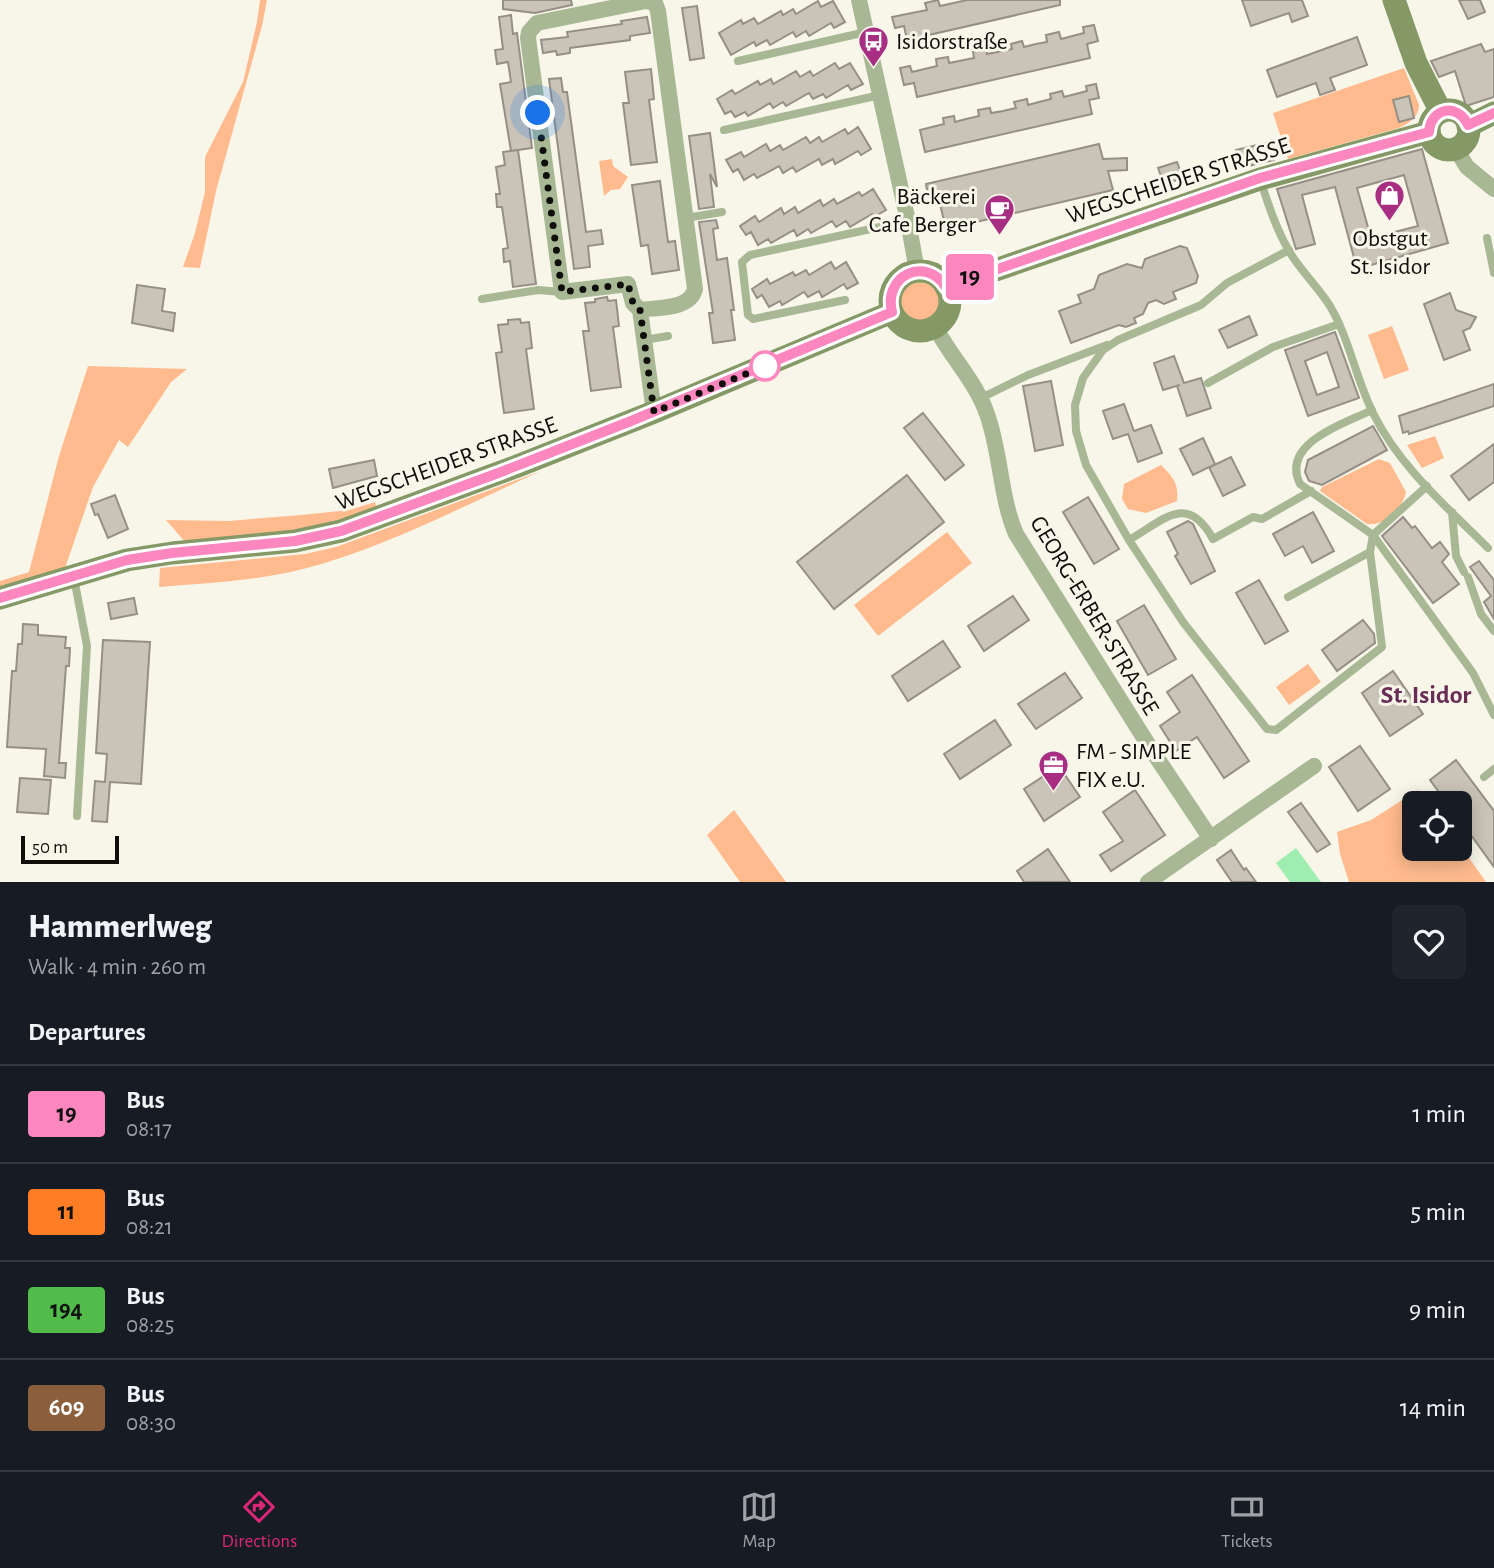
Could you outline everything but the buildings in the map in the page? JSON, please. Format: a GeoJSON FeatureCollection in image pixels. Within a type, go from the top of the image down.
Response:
{"type":"FeatureCollection","features":[{"type":"Feature","properties":{"kind":"street"},"geometry":{"type":"LineString","coordinates":[[859,0],[917,271]]}},
{"type":"Feature","properties":{"kind":"street"},"geometry":{"type":"LineString","coordinates":[[1394,0],[1416,63],[1441,111]]}},
{"type":"Feature","properties":{"kind":"street"},"geometry":{"type":"LineString","coordinates":[[640,310],[684,303],[694,294],[658,11],[655,3],[646,1],[537,23],[528,38],[562,292],[628,284],[633,303],[640,310],[654,412]]}},
{"type":"Feature","properties":{"kind":"street"},"geometry":{"type":"LineString","coordinates":[[1453,110],[1460,114],[1468,125],[1466,139],[1456,149],[1448,150],[1432,142],[1429,132],[1431,121],[1441,111],[1453,110]]}},
{"type":"Feature","properties":{"kind":"street"},"geometry":{"type":"LineString","coordinates":[[1468,125],[1494,113]]}},
{"type":"Feature","properties":{"kind":"street","name":"WEGSCHEIDER STRASSE"},"geometry":{"type":"LineString","coordinates":[[946,287],[1260,178],[1429,132]]}},
{"type":"Feature","properties":{"kind":"street"},"geometry":{"type":"LineString","coordinates":[[1456,149],[1467,167],[1494,189]]}},
{"type":"Feature","properties":{"kind":"street"},"geometry":{"type":"LineString","coordinates":[[917,271],[932,274],[946,287],[949,295],[948,311],[935,327],[913,330],[900,323],[892,312],[890,298],[897,282],[903,276],[917,271]]}},
{"type":"Feature","properties":{"kind":"street","name":"WEGSCHEIDER STRASSE"},"geometry":{"type":"LineString","coordinates":[[0,598],[148,556],[295,541],[341,531],[654,412],[892,312]]}},
{"type":"Feature","properties":{"kind":"street","name":"GEORG-ERBER-STRASSE"},"geometry":{"type":"LineString","coordinates":[[935,327],[981,398],[998,452],[1016,534],[1211,839]]}},
{"type":"Feature","properties":{"kind":"street"},"geometry":{"type":"LineString","coordinates":[[1148,882],[1314,766]]}},
{"type":"Feature","properties":{"kind":"lane"},"geometry":{"type":"LineString","coordinates":[[738,61],[866,32]]}},
{"type":"Feature","properties":{"kind":"lane"},"geometry":{"type":"LineString","coordinates":[[724,130],[880,96]]}},
{"type":"Feature","properties":{"kind":"lane"},"geometry":{"type":"LineString","coordinates":[[1260,178],[1274,219],[1289,250],[1330,306],[1339,324],[1371,410],[1382,431],[1427,486],[1488,548]]}},
{"type":"Feature","properties":{"kind":"lane"},"geometry":{"type":"LineString","coordinates":[[686,218],[722,212]]}},
{"type":"Feature","properties":{"kind":"lane"},"geometry":{"type":"LineString","coordinates":[[845,300],[753,319],[748,315],[742,262],[750,255],[908,221]]}},
{"type":"Feature","properties":{"kind":"lane"},"geometry":{"type":"LineString","coordinates":[[1487,238],[1494,273]]}},
{"type":"Feature","properties":{"kind":"lane"},"geometry":{"type":"LineString","coordinates":[[981,398],[1028,375],[1201,305],[1227,283],[1289,250]]}},
{"type":"Feature","properties":{"kind":"lane"},"geometry":{"type":"LineString","coordinates":[[482,299],[538,290],[562,292]]}},
{"type":"Feature","properties":{"kind":"lane"},"geometry":{"type":"LineString","coordinates":[[1208,383],[1273,347],[1339,324]]}},
{"type":"Feature","properties":{"kind":"lane"},"geometry":{"type":"LineString","coordinates":[[644,340],[668,336]]}},
{"type":"Feature","properties":{"kind":"lane"},"geometry":{"type":"LineString","coordinates":[[1118,340],[1103,350],[1083,378],[1075,405],[1076,431],[1086,465],[1129,540],[1190,631],[1267,729],[1276,730],[1382,647],[1370,552],[1373,535],[1427,486]]}},
{"type":"Feature","properties":{"kind":"lane"},"geometry":{"type":"LineString","coordinates":[[1371,410],[1312,440],[1301,452],[1295,465],[1296,475],[1300,484],[1373,535],[1490,696],[1494,715]]}},
{"type":"Feature","properties":{"kind":"lane"},"geometry":{"type":"LineString","coordinates":[[1129,540],[1166,519],[1187,512],[1203,522],[1213,539],[1253,517],[1262,519],[1311,491]]}},
{"type":"Feature","properties":{"kind":"lane"},"geometry":{"type":"LineString","coordinates":[[1452,512],[1456,556],[1482,614],[1494,631]]}},
{"type":"Feature","properties":{"kind":"lane"},"geometry":{"type":"LineString","coordinates":[[1288,597],[1370,552]]}},
{"type":"Feature","properties":{"kind":"lane"},"geometry":{"type":"LineString","coordinates":[[74,575],[87,646],[77,816]]}},
{"type":"Feature","properties":{"kind":"lane"},"geometry":{"type":"LineString","coordinates":[[1290,719],[1297,728]]}},
{"type":"Feature","properties":{"kind":"lane"},"geometry":{"type":"LineString","coordinates":[[1484,777],[1494,769]]}},
{"type":"Feature","properties":{"kind":"shaded area"},"geometry":{"type":"Polygon","coordinates":[[[260,0],[267,0],[262,26],[216,191],[200,268],[183,267],[205,192],[205,157],[243,82],[260,0]]]}},
{"type":"Feature","properties":{"kind":"shaded area"},"geometry":{"type":"Polygon","coordinates":[[[1404,68],[1419,105],[1410,122],[1399,128],[1288,159],[1273,113],[1404,68]]]}},
{"type":"Feature","properties":{"kind":"shaded area"},"geometry":{"type":"Polygon","coordinates":[[[612,159],[613,166],[628,177],[620,189],[611,190],[604,196],[599,161],[612,159]]]}},
{"type":"Feature","properties":{"kind":"shaded area"},"geometry":{"type":"Polygon","coordinates":[[[920,282],[933,288],[939,301],[933,314],[920,320],[907,314],[901,301],[907,288],[920,282]]]}},
{"type":"Feature","properties":{"kind":"shaded area"},"geometry":{"type":"Polygon","coordinates":[[[1392,326],[1409,370],[1384,379],[1368,335],[1392,326]]]}},
{"type":"Feature","properties":{"kind":"shaded area"},"geometry":{"type":"Polygon","coordinates":[[[88,366],[187,369],[171,382],[128,447],[119,440],[93,487],[64,571],[0,591],[0,581],[29,572],[59,456],[88,366]]]}},
{"type":"Feature","properties":{"kind":"shaded area"},"geometry":{"type":"Polygon","coordinates":[[[1435,436],[1444,458],[1422,468],[1407,445],[1435,436]]]}},
{"type":"Feature","properties":{"kind":"shaded area"},"geometry":{"type":"Polygon","coordinates":[[[1379,459],[1390,463],[1406,492],[1397,510],[1380,523],[1367,524],[1320,491],[1322,487],[1379,459]]]}},
{"type":"Feature","properties":{"kind":"shaded area"},"geometry":{"type":"Polygon","coordinates":[[[1161,465],[1174,481],[1177,501],[1146,513],[1128,509],[1122,499],[1124,484],[1161,465]]]}},
{"type":"Feature","properties":{"kind":"shaded area"},"geometry":{"type":"Polygon","coordinates":[[[541,471],[424,525],[334,560],[267,576],[159,587],[160,568],[305,554],[336,547],[541,471]]]}},
{"type":"Feature","properties":{"kind":"shaded area"},"geometry":{"type":"Polygon","coordinates":[[[375,502],[376,506],[371,513],[312,530],[186,543],[166,520],[228,521],[301,515],[349,510],[375,502]]]}},
{"type":"Feature","properties":{"kind":"shaded area"},"geometry":{"type":"Polygon","coordinates":[[[947,532],[972,563],[878,636],[854,605],[947,532]]]}},
{"type":"Feature","properties":{"kind":"shaded area"},"geometry":{"type":"Polygon","coordinates":[[[1308,664],[1321,682],[1289,705],[1276,687],[1308,664]]]}},
{"type":"Feature","properties":{"kind":"shaded area"},"geometry":{"type":"Polygon","coordinates":[[[1402,800],[1402,861],[1471,861],[1486,882],[1349,882],[1340,854],[1337,832],[1371,820],[1402,800]]]}},
{"type":"Feature","properties":{"kind":"shaded area"},"geometry":{"type":"Polygon","coordinates":[[[734,810],[786,882],[740,882],[707,835],[734,810]]]}},
{"type":"Feature","properties":{"kind":"shaded area"},"geometry":{"type":"Polygon","coordinates":[[[1296,848],[1321,882],[1290,882],[1276,863],[1296,848]]]}},
{"type":"Feature","properties":{"kind":"bus line","name":"19"},"geometry":{"type":"LineString","coordinates":[[0,598],[127,560],[295,541],[341,531],[631,421],[892,312],[892,290],[903,276],[911,273],[925,271],[938,277],[946,287],[1260,178],[1429,132],[1431,121],[1441,111],[1453,110],[1465,118],[1468,125],[1494,113]]}},
{"type":"Feature","properties":{"kind":"place","name":"Isidorstraße"},"geometry":{"type":"Point","coordinates":[873,68]}},
{"type":"Feature","properties":{"kind":"place","name":"Obstgut St. Isidor"},"geometry":{"type":"Point","coordinates":[1390,223]}},
{"type":"Feature","properties":{"kind":"place","name":"Bäckerei Cafe Berger"},"geometry":{"type":"Point","coordinates":[999,237]}},
{"type":"Feature","properties":{"kind":"place","name":"FM - SIMPLE FIX e.U."},"geometry":{"type":"Point","coordinates":[1053,792]}},
{"type":"Feature","properties":{"kind":"district","name":"St. Isidor"},"geometry":{"type":"Point","coordinates":[1426,694]}},
{"type":"Feature","properties":{"kind":"route"},"geometry":{"type":"LineString","coordinates":[[538,113],[562,292],[628,284],[633,303],[640,310],[654,412],[765,366]]}}]}
